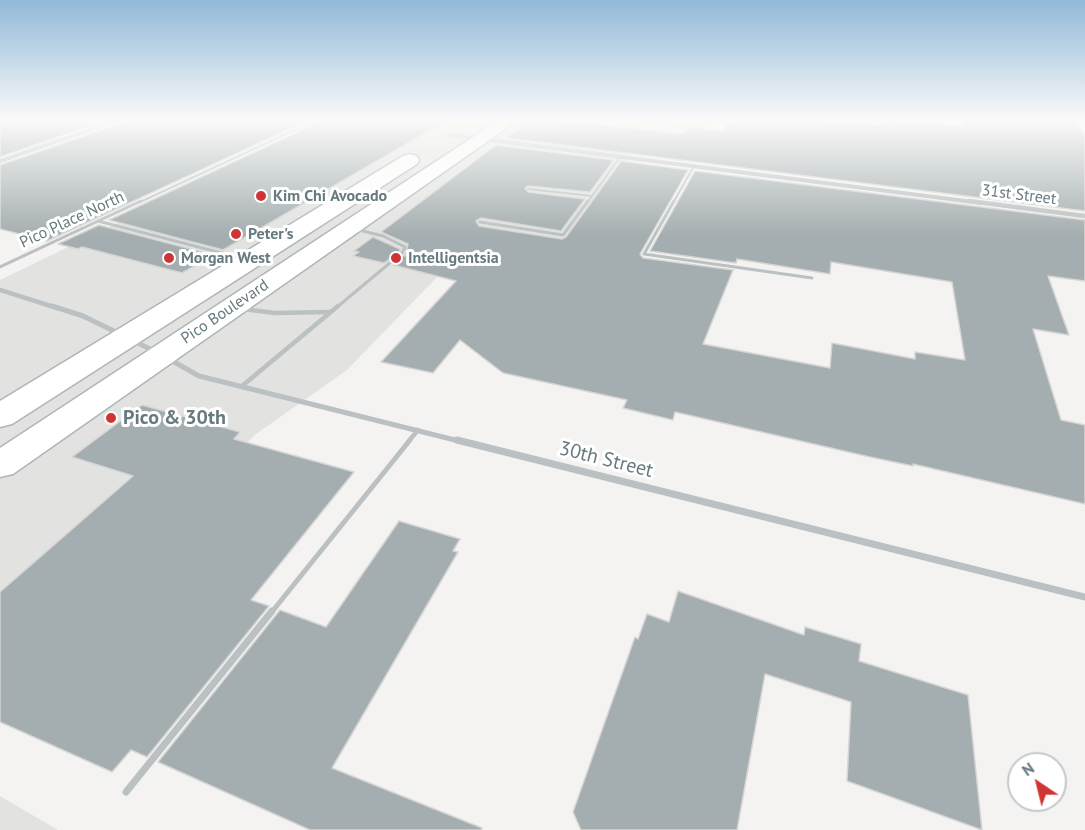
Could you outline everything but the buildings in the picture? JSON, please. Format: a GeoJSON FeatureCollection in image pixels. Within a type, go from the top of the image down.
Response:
{"type":"FeatureCollection","features":[{"type":"Feature","properties":{"kind":"main road","name":"Pico Boulevard"},"geometry":{"type":"LineString","coordinates":[[0,416],[412,159]]}},
{"type":"Feature","properties":{"kind":"main road","name":"Pico Boulevard"},"geometry":{"type":"LineString","coordinates":[[0,465],[348,228],[438,159]]}},
{"type":"Feature","properties":{"kind":"street","name":"31st Street"},"geometry":{"type":"LineString","coordinates":[[634,159],[1085,216]]}},
{"type":"Feature","properties":{"kind":"street","name":"30th Street"},"geometry":{"type":"LineString","coordinates":[[0,290],[83,316],[199,376],[1085,597]]}},
{"type":"Feature","properties":{"kind":"lane","name":"Pico Place North"},"geometry":{"type":"LineString","coordinates":[[0,267],[232,159]]}},
{"type":"Feature","properties":{"kind":"lane"},"geometry":{"type":"LineString","coordinates":[[480,222],[563,235],[619,159]]}},
{"type":"Feature","properties":{"kind":"lane"},"geometry":{"type":"LineString","coordinates":[[694,166],[644,254],[812,278]]}},
{"type":"Feature","properties":{"kind":"lane"},"geometry":{"type":"LineString","coordinates":[[528,189],[592,196]]}},
{"type":"Feature","properties":{"kind":"lane"},"geometry":{"type":"LineString","coordinates":[[98,221],[249,260]]}},
{"type":"Feature","properties":{"kind":"lane"},"geometry":{"type":"LineString","coordinates":[[348,228],[383,236],[405,247],[402,253]]}},
{"type":"Feature","properties":{"kind":"lane"},"geometry":{"type":"LineString","coordinates":[[242,386],[391,262]]}},
{"type":"Feature","properties":{"kind":"lane"},"geometry":{"type":"LineString","coordinates":[[234,307],[279,314],[331,312]]}},
{"type":"Feature","properties":{"kind":"lane"},"geometry":{"type":"LineString","coordinates":[[126,792],[418,430]]}},
{"type":"Feature","properties":{"kind":"shaded area"},"geometry":{"type":"Polygon","coordinates":[[[251,159],[629,159],[621,173],[555,253],[473,240],[347,370],[256,434],[0,681],[0,280],[251,159]]]}},
{"type":"Feature","properties":{"kind":"shaded area"},"geometry":{"type":"Polygon","coordinates":[[[0,796],[58,830],[0,830],[0,796]]]}},
{"type":"Feature","properties":{"kind":"place","name":"Kim Chi Avocado"},"geometry":{"type":"Point","coordinates":[261,196]}},
{"type":"Feature","properties":{"kind":"place","name":"Peter's"},"geometry":{"type":"Point","coordinates":[236,234]}},
{"type":"Feature","properties":{"kind":"place","name":"Morgan West"},"geometry":{"type":"Point","coordinates":[169,258]}},
{"type":"Feature","properties":{"kind":"place","name":"Intelligentsia"},"geometry":{"type":"Point","coordinates":[396,258]}},
{"type":"Feature","properties":{"kind":"place","name":"Pico & 30th"},"geometry":{"type":"Point","coordinates":[111,418]}}]}
